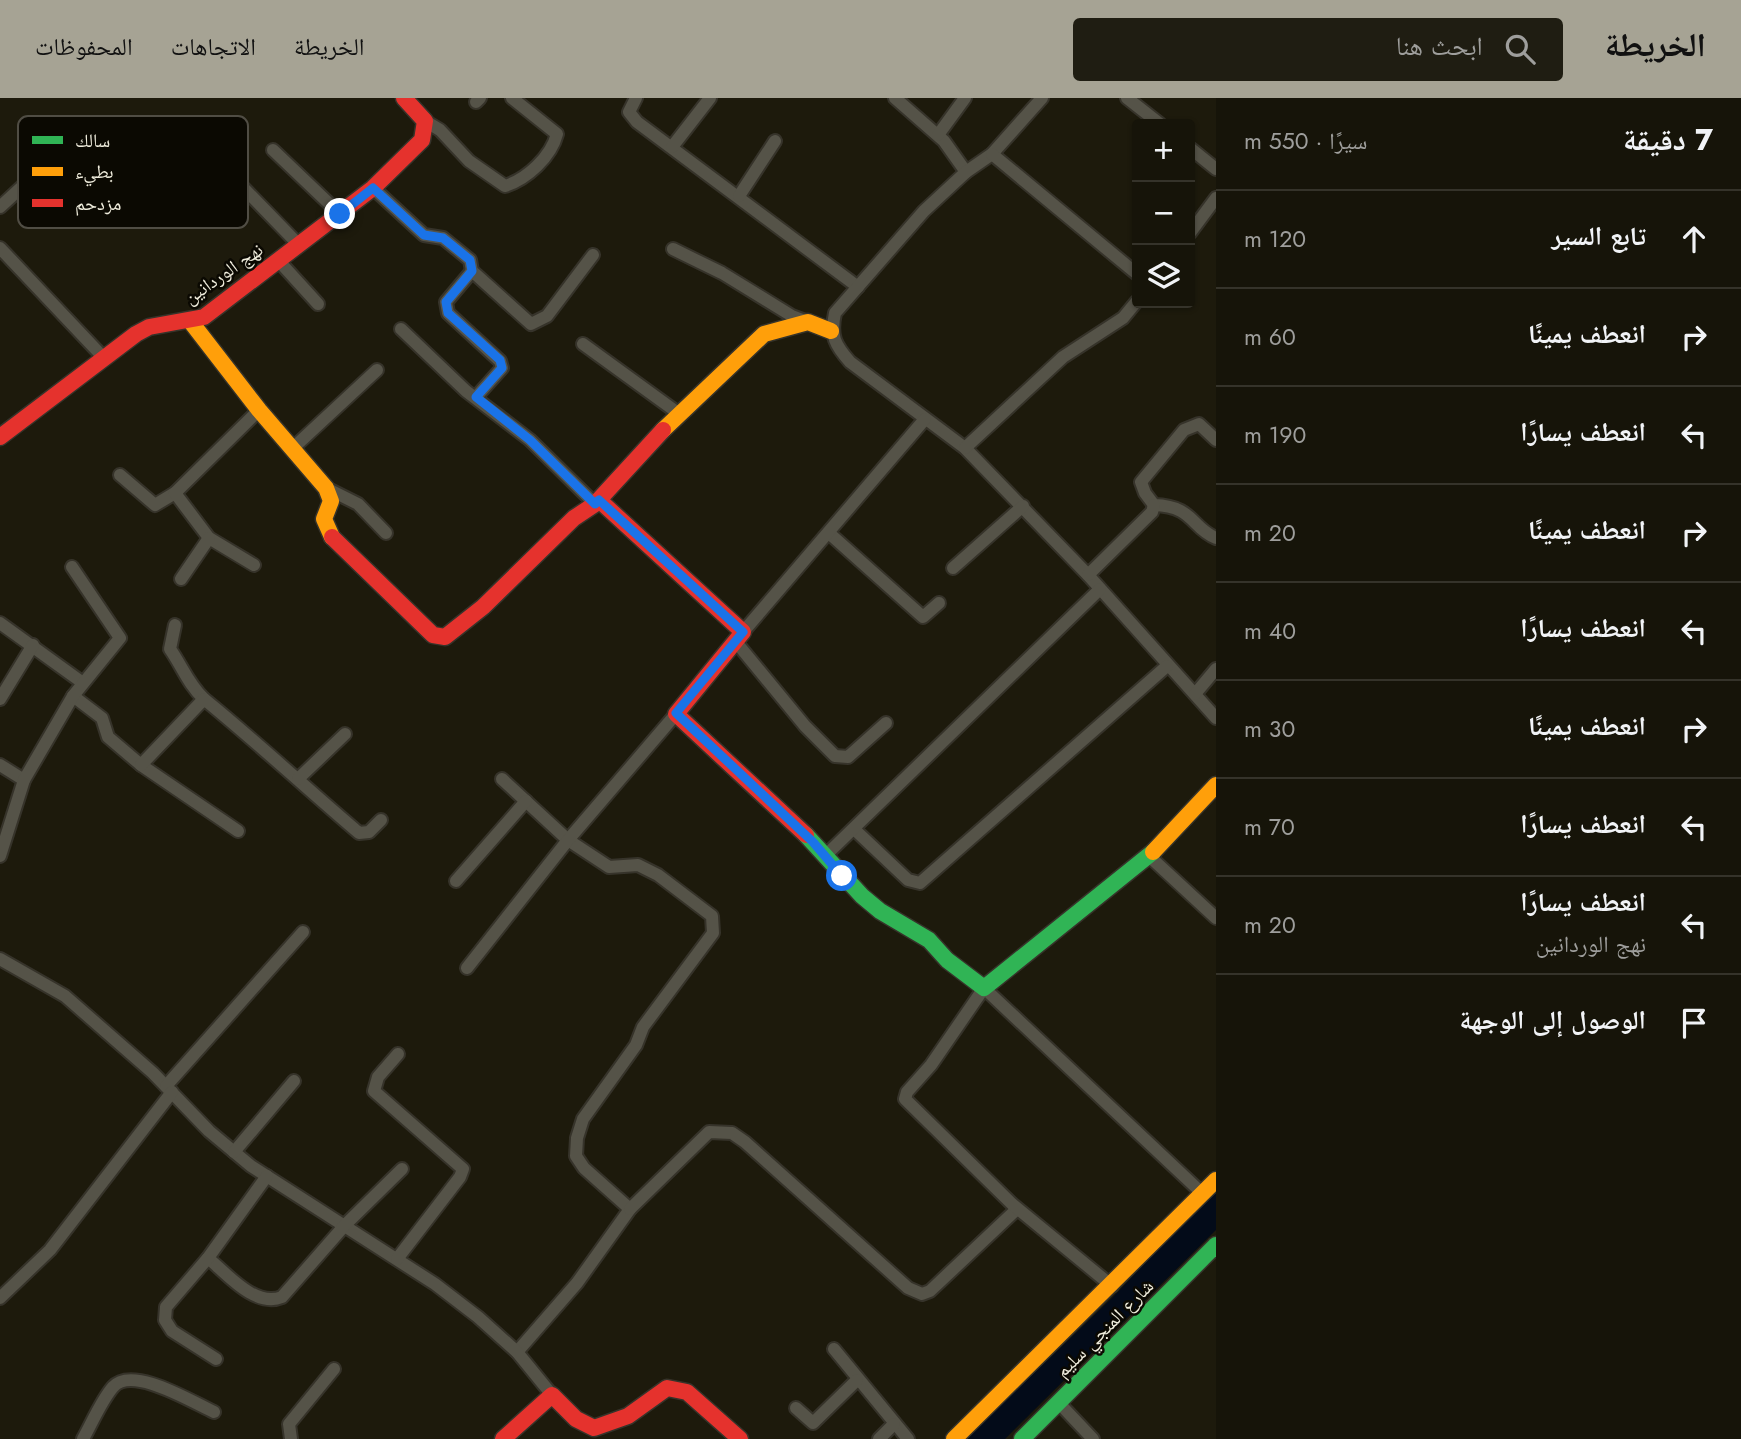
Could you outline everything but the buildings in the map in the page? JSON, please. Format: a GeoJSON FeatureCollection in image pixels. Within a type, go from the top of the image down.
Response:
{"type":"FeatureCollection","features":[{"type":"Feature","properties":{"kind":"street"},"geometry":{"type":"LineString","coordinates":[[404,98],[469,161],[505,186],[522,181],[554,145],[557,134],[512,98]]}},
{"type":"Feature","properties":{"kind":"street"},"geometry":{"type":"LineString","coordinates":[[636,98],[630,108],[631,117],[858,287]]}},
{"type":"Feature","properties":{"kind":"street"},"geometry":{"type":"LineString","coordinates":[[673,147],[710,98]]}},
{"type":"Feature","properties":{"kind":"street"},"geometry":{"type":"LineString","coordinates":[[895,98],[938,135],[967,172]]}},
{"type":"Feature","properties":{"kind":"street"},"geometry":{"type":"LineString","coordinates":[[938,135],[965,98]]}},
{"type":"Feature","properties":{"kind":"street"},"geometry":{"type":"LineString","coordinates":[[1042,98],[992,154],[967,172],[924,211],[835,313],[831,331],[835,346],[850,362],[965,448],[1023,506],[1216,718]]}},
{"type":"Feature","properties":{"kind":"street"},"geometry":{"type":"LineString","coordinates":[[1127,98],[1154,119]]}},
{"type":"Feature","properties":{"kind":"street","name":"نهج الوردانين"},"geometry":{"type":"LineString","coordinates":[[0,437],[103,358],[149,327],[191,322],[204,317],[373,188],[422,140],[425,121]]}},
{"type":"Feature","properties":{"kind":"street"},"geometry":{"type":"LineString","coordinates":[[738,196],[775,141]]}},
{"type":"Feature","properties":{"kind":"street"},"geometry":{"type":"LineString","coordinates":[[273,150],[340,214]]}},
{"type":"Feature","properties":{"kind":"street"},"geometry":{"type":"LineString","coordinates":[[1195,152],[1216,169]]}},
{"type":"Feature","properties":{"kind":"street"},"geometry":{"type":"LineString","coordinates":[[992,154],[1132,270]]}},
{"type":"Feature","properties":{"kind":"street"},"geometry":{"type":"LineString","coordinates":[[373,188],[424,235],[443,238],[470,260],[472,271],[523,318],[536,324],[547,316],[593,255]]}},
{"type":"Feature","properties":{"kind":"street"},"geometry":{"type":"LineString","coordinates":[[0,207],[18,190]]}},
{"type":"Feature","properties":{"kind":"street"},"geometry":{"type":"LineString","coordinates":[[248,192],[298,244]]}},
{"type":"Feature","properties":{"kind":"street"},"geometry":{"type":"LineString","coordinates":[[1195,226],[1216,198]]}},
{"type":"Feature","properties":{"kind":"street"},"geometry":{"type":"LineString","coordinates":[[0,248],[103,358]]}},
{"type":"Feature","properties":{"kind":"street"},"geometry":{"type":"LineString","coordinates":[[673,249],[722,273],[792,316],[831,331]]}},
{"type":"Feature","properties":{"kind":"street"},"geometry":{"type":"LineString","coordinates":[[278,260],[318,304]]}},
{"type":"Feature","properties":{"kind":"street"},"geometry":{"type":"LineString","coordinates":[[472,271],[446,302],[448,313],[500,360],[502,368],[476,397]]}},
{"type":"Feature","properties":{"kind":"street"},"geometry":{"type":"LineString","coordinates":[[965,448],[1063,357],[1123,318],[1132,307]]}},
{"type":"Feature","properties":{"kind":"street"},"geometry":{"type":"LineString","coordinates":[[191,322],[259,410],[326,488],[331,501],[324,519],[329,534],[433,635],[445,638],[483,607],[574,518],[597,502],[678,413],[764,334],[808,322]]}},
{"type":"Feature","properties":{"kind":"street"},"geometry":{"type":"LineString","coordinates":[[401,329],[476,397],[530,440],[739,637],[805,726],[835,756],[848,757],[886,723]]}},
{"type":"Feature","properties":{"kind":"street"},"geometry":{"type":"LineString","coordinates":[[583,344],[678,413]]}},
{"type":"Feature","properties":{"kind":"street"},"geometry":{"type":"LineString","coordinates":[[292,449],[377,370]]}},
{"type":"Feature","properties":{"kind":"street"},"geometry":{"type":"LineString","coordinates":[[120,474],[155,505],[175,493],[259,410]]}},
{"type":"Feature","properties":{"kind":"street"},"geometry":{"type":"LineString","coordinates":[[467,968],[568,839],[925,419]]}},
{"type":"Feature","properties":{"kind":"street"},"geometry":{"type":"LineString","coordinates":[[1216,440],[1199,424],[1184,429],[1141,482],[1154,505],[1170,506],[1189,513],[1216,538]]}},
{"type":"Feature","properties":{"kind":"street"},"geometry":{"type":"LineString","coordinates":[[326,488],[358,504],[386,533]]}},
{"type":"Feature","properties":{"kind":"street"},"geometry":{"type":"LineString","coordinates":[[175,493],[208,538],[254,565]]}},
{"type":"Feature","properties":{"kind":"street"},"geometry":{"type":"LineString","coordinates":[[1087,575],[1152,512],[1154,505]]}},
{"type":"Feature","properties":{"kind":"street"},"geometry":{"type":"LineString","coordinates":[[953,568],[1023,506]]}},
{"type":"Feature","properties":{"kind":"street"},"geometry":{"type":"LineString","coordinates":[[830,534],[923,618],[939,603]]}},
{"type":"Feature","properties":{"kind":"street"},"geometry":{"type":"LineString","coordinates":[[181,579],[208,538]]}},
{"type":"Feature","properties":{"kind":"street"},"geometry":{"type":"LineString","coordinates":[[0,856],[23,780],[73,696],[120,638],[72,568]]}},
{"type":"Feature","properties":{"kind":"street"},"geometry":{"type":"LineString","coordinates":[[825,856],[1100,589]]}},
{"type":"Feature","properties":{"kind":"street"},"geometry":{"type":"LineString","coordinates":[[0,623],[83,683]]}},
{"type":"Feature","properties":{"kind":"street"},"geometry":{"type":"LineString","coordinates":[[175,625],[170,649],[185,670],[190,686],[359,833],[369,832],[381,820]]}},
{"type":"Feature","properties":{"kind":"street"},"geometry":{"type":"LineString","coordinates":[[0,699],[33,645]]}},
{"type":"Feature","properties":{"kind":"street"},"geometry":{"type":"LineString","coordinates":[[854,829],[908,880],[920,883],[1167,666]]}},
{"type":"Feature","properties":{"kind":"street"},"geometry":{"type":"LineString","coordinates":[[1195,694],[1216,668]]}},
{"type":"Feature","properties":{"kind":"street"},"geometry":{"type":"LineString","coordinates":[[73,696],[102,718],[108,737],[141,765],[238,831]]}},
{"type":"Feature","properties":{"kind":"street"},"geometry":{"type":"LineString","coordinates":[[141,765],[204,699]]}},
{"type":"Feature","properties":{"kind":"street"},"geometry":{"type":"LineString","coordinates":[[676,713],[880,911],[929,940],[947,960],[984,988],[1203,1194]]}},
{"type":"Feature","properties":{"kind":"street"},"geometry":{"type":"LineString","coordinates":[[298,779],[345,734]]}},
{"type":"Feature","properties":{"kind":"street"},"geometry":{"type":"LineString","coordinates":[[0,765],[23,780]]}},
{"type":"Feature","properties":{"kind":"street"},"geometry":{"type":"LineString","coordinates":[[502,779],[568,839],[609,867],[638,865],[712,916],[713,933],[643,1027],[636,1045],[583,1119],[577,1138],[576,1156],[584,1168],[630,1209]]}},
{"type":"Feature","properties":{"kind":"street"},"geometry":{"type":"LineString","coordinates":[[1112,1286],[1017,1209],[905,1099],[907,1092],[931,1065],[984,988],[1149,856],[1216,785]]}},
{"type":"Feature","properties":{"kind":"street"},"geometry":{"type":"LineString","coordinates":[[456,881],[526,800]]}},
{"type":"Feature","properties":{"kind":"street"},"geometry":{"type":"LineString","coordinates":[[1149,856],[1216,918]]}},
{"type":"Feature","properties":{"kind":"street"},"geometry":{"type":"LineString","coordinates":[[0,1298],[50,1250],[169,1089],[303,932]]}},
{"type":"Feature","properties":{"kind":"street"},"geometry":{"type":"LineString","coordinates":[[0,959],[65,996],[169,1089],[234,1152],[456,1300],[517,1352],[552,1395],[596,1434],[667,1388],[676,1388],[687,1392],[740,1439]]}},
{"type":"Feature","properties":{"kind":"street"},"geometry":{"type":"LineString","coordinates":[[397,1259],[463,1173],[462,1165],[374,1091],[377,1077],[398,1054]]}},
{"type":"Feature","properties":{"kind":"street"},"geometry":{"type":"LineString","coordinates":[[234,1152],[294,1081]]}},
{"type":"Feature","properties":{"kind":"street"},"geometry":{"type":"LineString","coordinates":[[517,1352],[577,1283],[630,1209],[709,1132],[732,1133],[746,1142],[908,1288],[922,1294],[930,1291],[1017,1209]]}},
{"type":"Feature","properties":{"kind":"street"},"geometry":{"type":"LineString","coordinates":[[208,1258],[255,1295],[275,1300],[289,1291],[345,1225],[402,1169]]}},
{"type":"Feature","properties":{"kind":"street"},"geometry":{"type":"LineString","coordinates":[[216,1359],[173,1331],[165,1320],[166,1307],[208,1258],[267,1176]]}},
{"type":"Feature","properties":{"kind":"street"},"geometry":{"type":"LineString","coordinates":[[954,1439],[1112,1286],[1216,1180]]}},
{"type":"Feature","properties":{"kind":"street","name":"شارع المنجي سليم"},"geometry":{"type":"LineString","coordinates":[[1022,1439],[1216,1245]]}},
{"type":"Feature","properties":{"kind":"street"},"geometry":{"type":"LineString","coordinates":[[834,1349],[908,1439]]}},
{"type":"Feature","properties":{"kind":"street"},"geometry":{"type":"LineString","coordinates":[[291,1439],[289,1424],[334,1369]]}},
{"type":"Feature","properties":{"kind":"street"},"geometry":{"type":"LineString","coordinates":[[83,1439],[113,1387],[126,1380],[144,1381],[214,1412]]}},
{"type":"Feature","properties":{"kind":"street"},"geometry":{"type":"LineString","coordinates":[[796,1408],[813,1423],[857,1380]]}},
{"type":"Feature","properties":{"kind":"street"},"geometry":{"type":"LineString","coordinates":[[503,1439],[552,1395]]}},
{"type":"Feature","properties":{"kind":"street"},"geometry":{"type":"LineString","coordinates":[[1059,1403],[1093,1439]]}},
{"type":"Feature","properties":{"kind":"street"},"geometry":{"type":"LineString","coordinates":[[879,1439],[894,1424]]}},
{"type":"Feature","properties":{"kind":"water"},"geometry":{"type":"Polygon","coordinates":[[[1216,1189],[1216,1230],[1005,1439],[966,1439],[1113,1297],[1216,1189]]]}},
{"type":"Feature","properties":{"kind":"traffic: fast"},"geometry":{"type":"LineString","coordinates":[[806,835],[862,896],[880,911],[929,940],[947,960],[984,988],[1153,852]]}},
{"type":"Feature","properties":{"kind":"traffic: fast"},"geometry":{"type":"LineString","coordinates":[[1022,1439],[1216,1245]]}},
{"type":"Feature","properties":{"kind":"traffic: slow"},"geometry":{"type":"LineString","coordinates":[[191,322],[259,410],[326,488],[331,501],[324,519],[332,537]]}},
{"type":"Feature","properties":{"kind":"traffic: slow"},"geometry":{"type":"LineString","coordinates":[[663,430],[764,334],[808,322],[831,331]]}},
{"type":"Feature","properties":{"kind":"traffic: slow"},"geometry":{"type":"LineString","coordinates":[[1153,852],[1216,785]]}},
{"type":"Feature","properties":{"kind":"traffic: slow"},"geometry":{"type":"LineString","coordinates":[[954,1439],[1216,1180]]}},
{"type":"Feature","properties":{"kind":"traffic: jam"},"geometry":{"type":"LineString","coordinates":[[0,437],[136,334],[149,327],[204,317],[373,188],[422,140],[425,121],[404,98]]}},
{"type":"Feature","properties":{"kind":"traffic: jam"},"geometry":{"type":"LineString","coordinates":[[332,537],[433,635],[445,637],[483,607],[574,518],[595,504],[663,430]]}},
{"type":"Feature","properties":{"kind":"traffic: jam"},"geometry":{"type":"LineString","coordinates":[[599,500],[743,632],[676,714],[806,835]]}},
{"type":"Feature","properties":{"kind":"traffic: jam"},"geometry":{"type":"LineString","coordinates":[[503,1439],[552,1395],[576,1419],[594,1428],[628,1416],[667,1388],[687,1392],[740,1439]]}},
{"type":"Feature","properties":{"kind":"route"},"geometry":{"type":"LineString","coordinates":[[340,214],[373,188],[424,235],[443,238],[470,260],[472,271],[446,302],[448,313],[500,360],[502,368],[476,397],[555,462],[566,478],[595,504],[599,500],[743,632],[676,713],[813,842],[842,876]]}}]}
